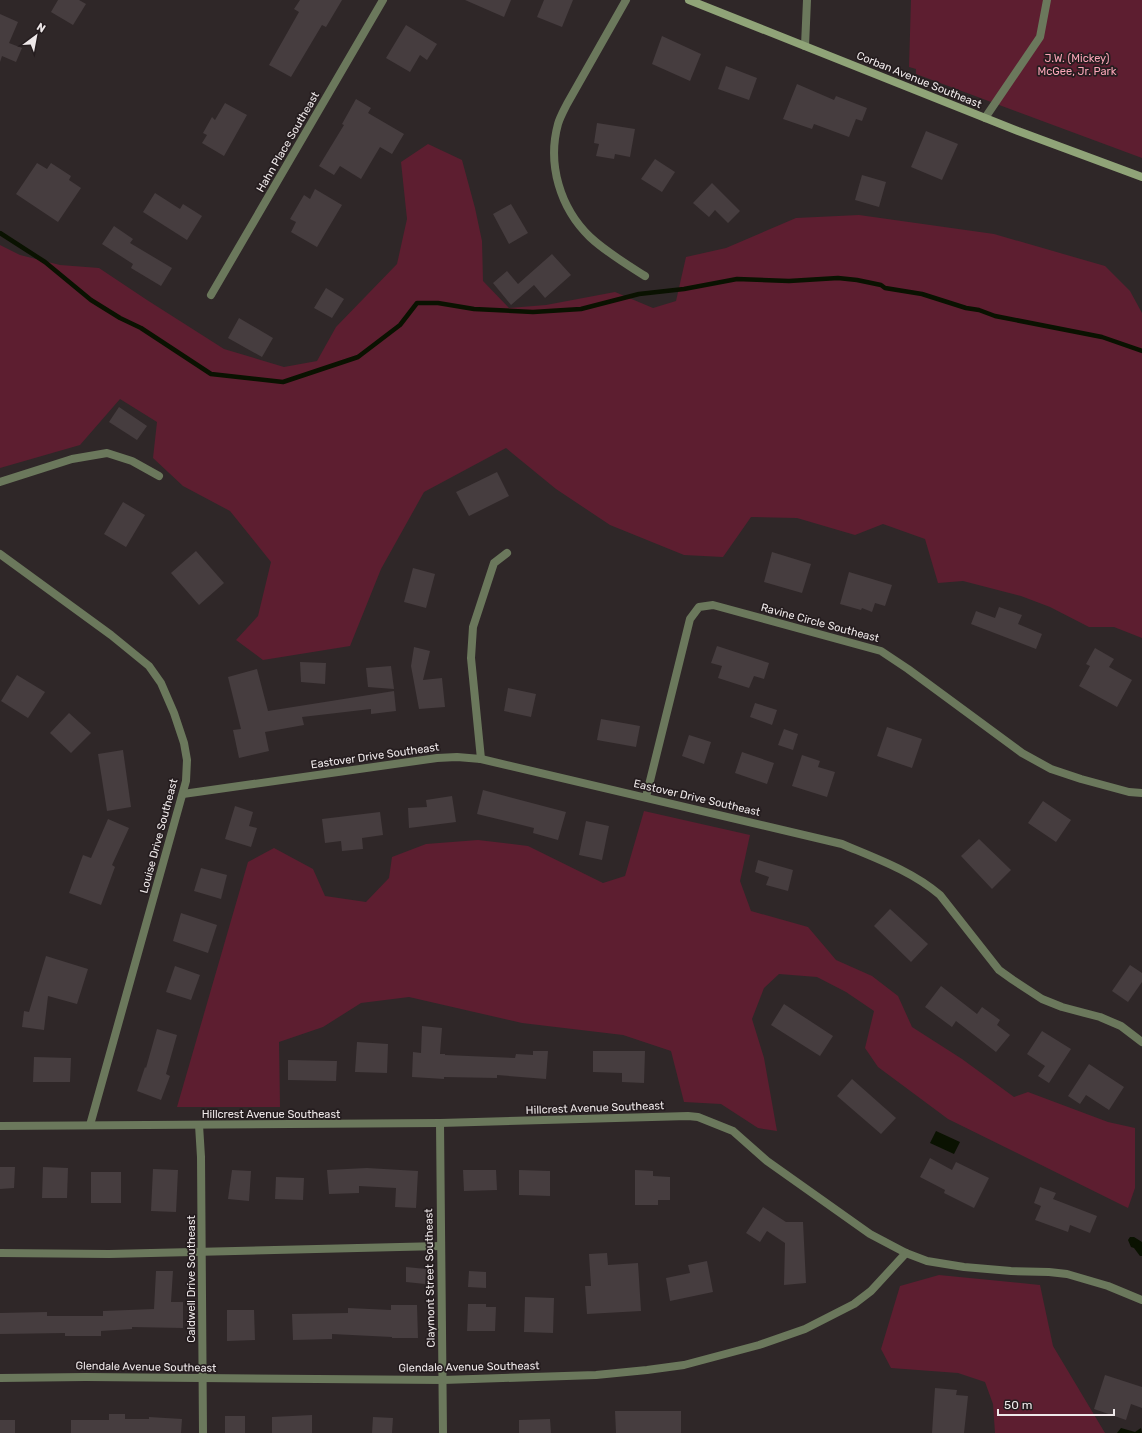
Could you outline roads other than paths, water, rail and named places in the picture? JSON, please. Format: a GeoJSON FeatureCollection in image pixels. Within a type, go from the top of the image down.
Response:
{"type":"FeatureCollection","features":[{"type":"Feature","properties":{"kind":"main road","name":"Corban Avenue Southeast"},"geometry":{"type":"LineString","coordinates":[[689,0],[985,118],[1142,177]]}},
{"type":"Feature","properties":{"kind":"street","name":"Hahn Place Southeast"},"geometry":{"type":"LineString","coordinates":[[211,295],[383,0]]}},
{"type":"Feature","properties":{"kind":"street"},"geometry":{"type":"LineString","coordinates":[[626,0],[558,122],[554,140],[554,160],[558,182],[565,204],[578,224],[590,237],[608,252],[645,276]]}},
{"type":"Feature","properties":{"kind":"street"},"geometry":{"type":"LineString","coordinates":[[805,46],[807,0]]}},
{"type":"Feature","properties":{"kind":"street"},"geometry":{"type":"LineString","coordinates":[[985,118],[1040,37],[1047,0]]}},
{"type":"Feature","properties":{"kind":"street"},"geometry":{"type":"LineString","coordinates":[[0,482],[72,459],[108,453],[132,461],[159,476]]}},
{"type":"Feature","properties":{"kind":"street"},"geometry":{"type":"LineString","coordinates":[[481,759],[471,658],[473,627],[494,563],[507,553]]}},
{"type":"Feature","properties":{"kind":"street","name":"Louise Drive Southeast"},"geometry":{"type":"LineString","coordinates":[[0,554],[111,635],[149,666],[164,690],[174,713],[184,743],[187,760],[186,781],[183,794],[90,1125]]}},
{"type":"Feature","properties":{"kind":"street","name":"Ravine Circle Southeast"},"geometry":{"type":"LineString","coordinates":[[646,797],[690,619],[699,607],[713,605],[881,651],[908,669],[1022,753],[1051,769],[1081,779],[1130,792],[1142,793]]}},
{"type":"Feature","properties":{"kind":"street","name":"Eastover Drive Southeast"},"geometry":{"type":"LineString","coordinates":[[183,794],[437,758],[458,757],[481,759],[842,844],[883,861],[928,885],[940,895],[999,970],[1013,980],[1042,999],[1121,1026],[1142,1042]]}},
{"type":"Feature","properties":{"kind":"street","name":"Hillcrest Avenue Southeast"},"geometry":{"type":"LineString","coordinates":[[0,1126],[440,1123],[688,1116],[698,1118],[733,1132],[767,1161],[870,1234],[927,1261],[964,1267],[1066,1274],[1108,1286],[1142,1300]]}},
{"type":"Feature","properties":{"kind":"street","name":"Claymont Street Southeast"},"geometry":{"type":"LineString","coordinates":[[440,1123],[443,1433]]}},
{"type":"Feature","properties":{"kind":"street","name":"Caldwell Drive Southeast"},"geometry":{"type":"LineString","coordinates":[[199,1125],[201,1157],[203,1433]]}},
{"type":"Feature","properties":{"kind":"street"},"geometry":{"type":"LineString","coordinates":[[0,1253],[108,1254],[441,1246]]}},
{"type":"Feature","properties":{"kind":"street","name":"Glendale Avenue Southeast"},"geometry":{"type":"LineString","coordinates":[[0,1378],[86,1377],[443,1380],[596,1374],[647,1370],[684,1365],[759,1345],[805,1329],[854,1304],[871,1291],[906,1252]]}},
{"type":"Feature","properties":{"kind":"waterway"},"geometry":{"type":"LineString","coordinates":[[0,233],[45,262],[91,300],[120,318],[141,328],[211,374],[283,382],[358,357],[400,325],[417,303],[438,303],[474,309],[533,312],[581,309],[639,294],[684,289],[737,279],[789,281],[838,278],[857,280],[881,285],[885,288],[922,294],[995,316],[1102,337],[1142,351]]}},
{"type":"Feature","properties":{"kind":"park label","name":"J.W. (Mickey) McGee, Jr. Park"},"geometry":{"type":"Point","coordinates":[1077,64]}}]}
